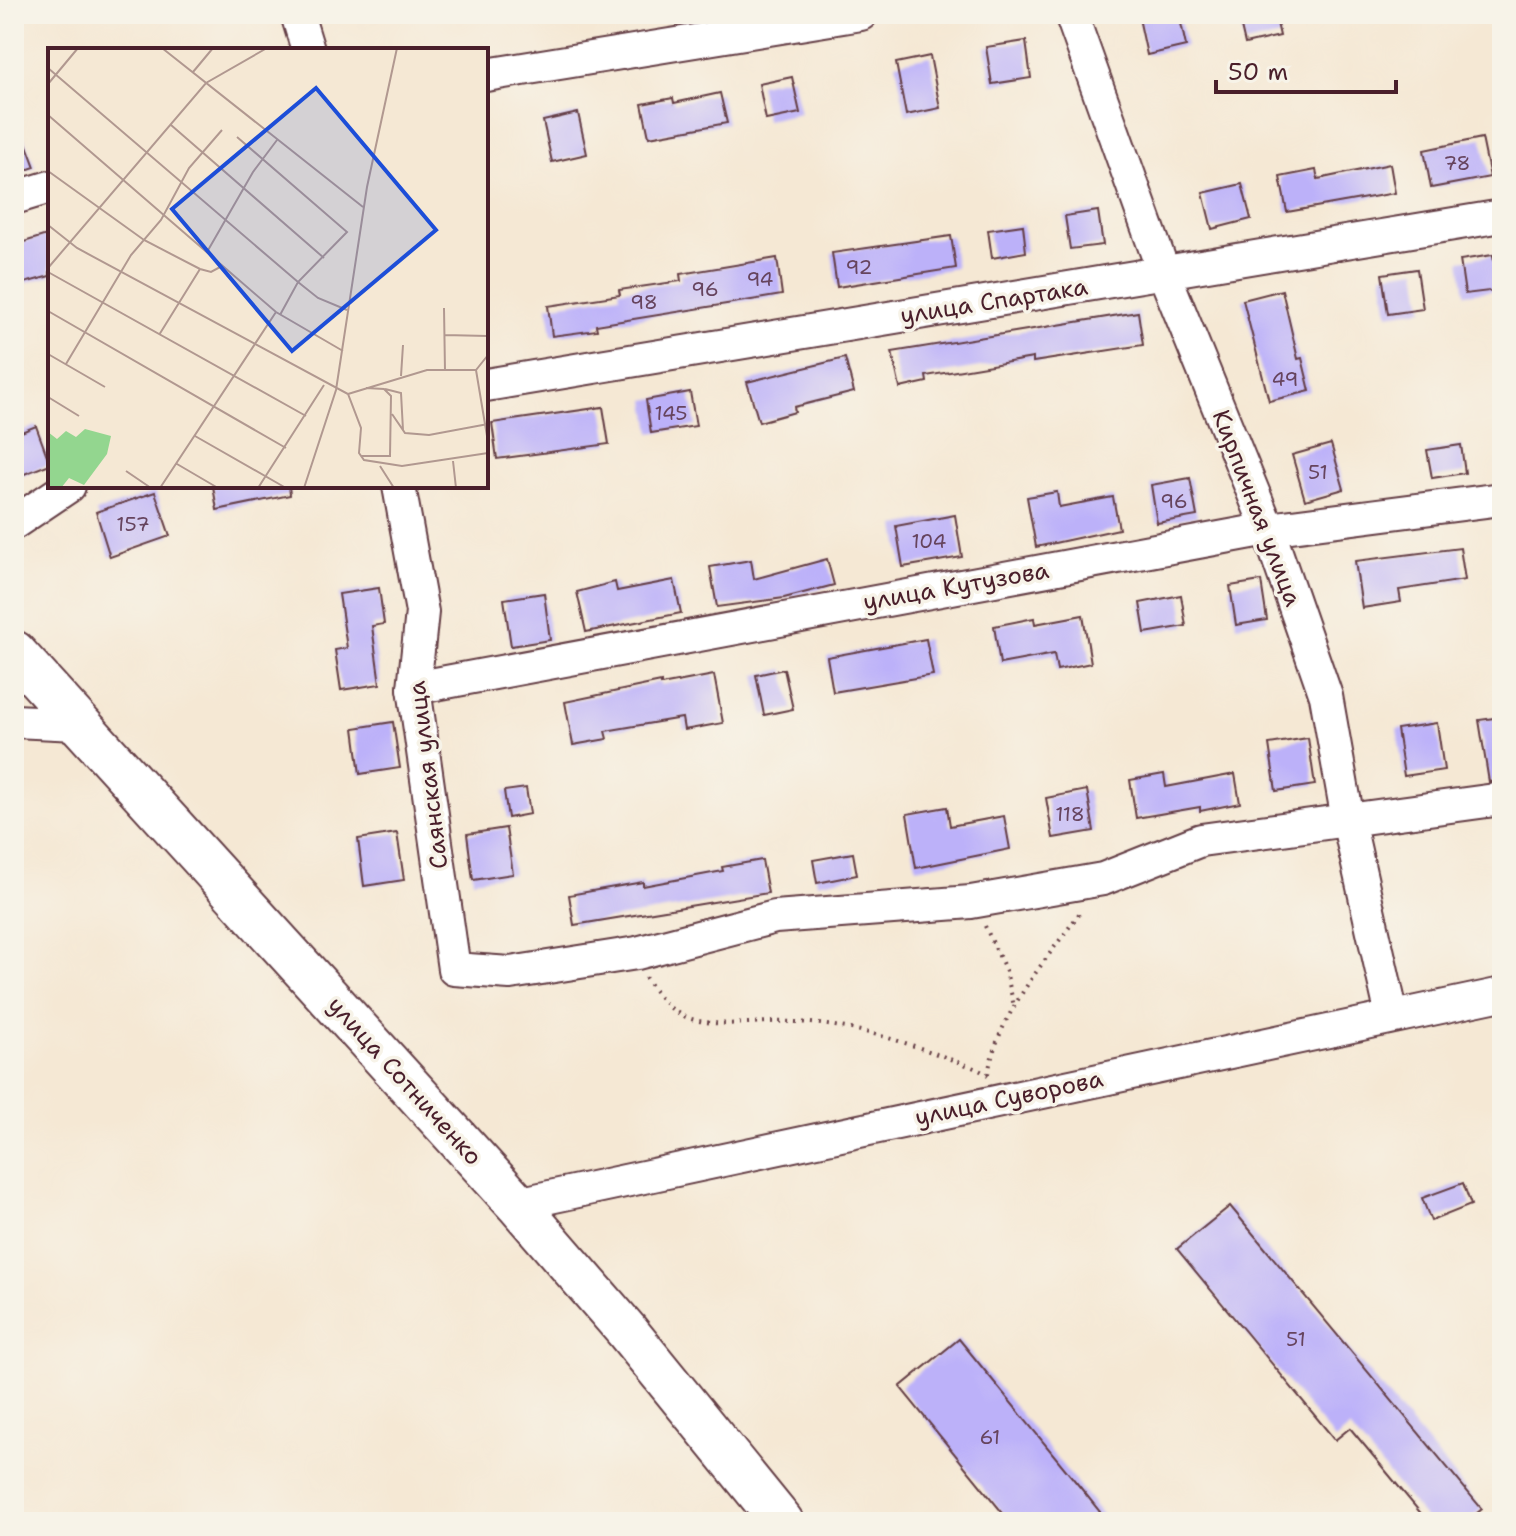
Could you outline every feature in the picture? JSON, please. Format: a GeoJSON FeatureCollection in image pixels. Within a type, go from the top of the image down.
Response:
{"type":"FeatureCollection","features":[{"type":"Feature","properties":{"kind":"main road","name":"улица Сотниченко"},"geometry":{"type":"LineString","coordinates":[[14,652],[517,1204],[626,1330],[782,1522]]}},
{"type":"Feature","properties":{"kind":"street"},"geometry":{"type":"LineString","coordinates":[[297,14],[307,48]]}},
{"type":"Feature","properties":{"kind":"street"},"geometry":{"type":"LineString","coordinates":[[488,75],[861,14]]}},
{"type":"Feature","properties":{"kind":"street","name":"Кирпичная улица"},"geometry":{"type":"LineString","coordinates":[[1071,14],[1164,273],[1268,529],[1326,696],[1348,820],[1392,1016]]}},
{"type":"Feature","properties":{"kind":"street"},"geometry":{"type":"LineString","coordinates":[[14,198],[48,188]]}},
{"type":"Feature","properties":{"kind":"street","name":"улица Спартака"},"geometry":{"type":"LineString","coordinates":[[488,385],[1502,216]]}},
{"type":"Feature","properties":{"kind":"street"},"geometry":{"type":"LineString","coordinates":[[14,523],[66,488]]}},
{"type":"Feature","properties":{"kind":"street","name":"Саянская улица"},"geometry":{"type":"LineString","coordinates":[[399,488],[422,612],[414,688],[454,969],[510,973],[637,953]]}},
{"type":"Feature","properties":{"kind":"street","name":"улица Кутузова"},"geometry":{"type":"LineString","coordinates":[[414,688],[1268,529],[1502,499]]}},
{"type":"Feature","properties":{"kind":"street"},"geometry":{"type":"LineString","coordinates":[[14,721],[77,724]]}},
{"type":"Feature","properties":{"kind":"street"},"geometry":{"type":"LineString","coordinates":[[637,953],[775,917],[971,902],[1103,879],[1201,840],[1502,799]]}},
{"type":"Feature","properties":{"kind":"street","name":"улица Суворова"},"geometry":{"type":"LineString","coordinates":[[517,1204],[993,1087],[1502,994]]}},
{"type":"Feature","properties":{"kind":"path"},"geometry":{"type":"LineString","coordinates":[[637,953],[643,975],[660,1000],[675,1012],[695,1020],[795,1022],[851,1029],[917,1046],[993,1087],[993,1048],[1014,1006],[1103,879]]}},
{"type":"Feature","properties":{"kind":"path"},"geometry":{"type":"LineString","coordinates":[[971,902],[994,941],[1006,971],[1014,1006]]}},
{"type":"Feature","properties":{"kind":"building"},"geometry":{"type":"Polygon","coordinates":[[[1179,14],[1186,46],[1147,55],[1139,18],[1179,14]]]}},
{"type":"Feature","properties":{"kind":"building"},"geometry":{"type":"Polygon","coordinates":[[[1238,14],[1275,14],[1280,36],[1245,44],[1238,14]]]}},
{"type":"Feature","properties":{"kind":"building"},"geometry":{"type":"Polygon","coordinates":[[[1026,41],[1031,78],[992,84],[986,47],[1026,41]]]}},
{"type":"Feature","properties":{"kind":"building"},"geometry":{"type":"Polygon","coordinates":[[[930,56],[940,108],[906,115],[896,63],[930,56]]]}},
{"type":"Feature","properties":{"kind":"building"},"geometry":{"type":"Polygon","coordinates":[[[792,77],[800,113],[766,120],[759,84],[792,77]]]}},
{"type":"Feature","properties":{"kind":"building"},"geometry":{"type":"Polygon","coordinates":[[[720,93],[727,123],[649,137],[642,104],[673,98],[674,103],[720,93]]]}},
{"type":"Feature","properties":{"kind":"building"},"geometry":{"type":"Polygon","coordinates":[[[578,113],[587,154],[552,162],[543,121],[578,113]]]}},
{"type":"Feature","properties":{"kind":"building"},"geometry":{"type":"Polygon","coordinates":[[[14,117],[35,167],[14,174],[14,117]]]}},
{"type":"Feature","properties":{"kind":"building"},"geometry":{"type":"Polygon","coordinates":[[[1482,138],[1490,177],[1431,188],[1424,150],[1482,138]]]}},
{"type":"Feature","properties":{"kind":"building"},"geometry":{"type":"Polygon","coordinates":[[[1390,164],[1395,193],[1287,212],[1280,177],[1316,170],[1318,179],[1390,164]]]}},
{"type":"Feature","properties":{"kind":"building"},"geometry":{"type":"Polygon","coordinates":[[[1242,184],[1251,219],[1212,229],[1203,193],[1242,184]]]}},
{"type":"Feature","properties":{"kind":"building"},"geometry":{"type":"Polygon","coordinates":[[[1098,211],[1103,245],[1070,249],[1065,216],[1098,211]]]}},
{"type":"Feature","properties":{"kind":"building"},"geometry":{"type":"Polygon","coordinates":[[[1023,225],[1026,252],[992,258],[988,230],[1023,225]]]}},
{"type":"Feature","properties":{"kind":"building"},"geometry":{"type":"Polygon","coordinates":[[[48,235],[48,277],[14,286],[14,245],[48,235]]]}},
{"type":"Feature","properties":{"kind":"building"},"geometry":{"type":"Polygon","coordinates":[[[951,236],[956,268],[837,287],[832,253],[951,236]]]}},
{"type":"Feature","properties":{"kind":"building"},"geometry":{"type":"Polygon","coordinates":[[[1493,255],[1498,290],[1465,294],[1460,260],[1493,255]]]}},
{"type":"Feature","properties":{"kind":"building"},"geometry":{"type":"Polygon","coordinates":[[[777,258],[782,295],[596,325],[597,330],[552,336],[548,306],[620,295],[619,290],[681,281],[680,274],[777,258]]]}},
{"type":"Feature","properties":{"kind":"building"},"geometry":{"type":"Polygon","coordinates":[[[1417,269],[1423,309],[1388,314],[1382,274],[1417,269]]]}},
{"type":"Feature","properties":{"kind":"building"},"geometry":{"type":"Polygon","coordinates":[[[1282,290],[1298,359],[1302,358],[1310,391],[1269,401],[1243,300],[1282,290]]]}},
{"type":"Feature","properties":{"kind":"building"},"geometry":{"type":"Polygon","coordinates":[[[1138,312],[1143,345],[1033,362],[1033,358],[926,376],[927,382],[900,388],[892,352],[1138,312]]]}},
{"type":"Feature","properties":{"kind":"building"},"geometry":{"type":"Polygon","coordinates":[[[845,358],[854,392],[794,407],[795,412],[759,422],[747,382],[845,358]]]}},
{"type":"Feature","properties":{"kind":"building"},"geometry":{"type":"Polygon","coordinates":[[[690,392],[696,426],[651,433],[646,400],[690,392]]]}},
{"type":"Feature","properties":{"kind":"building"},"geometry":{"type":"Polygon","coordinates":[[[603,407],[609,444],[497,459],[492,423],[603,407]]]}},
{"type":"Feature","properties":{"kind":"building"},"geometry":{"type":"Polygon","coordinates":[[[36,426],[48,465],[14,478],[14,435],[36,426]]]}},
{"type":"Feature","properties":{"kind":"building"},"geometry":{"type":"Polygon","coordinates":[[[1331,444],[1344,489],[1305,500],[1292,455],[1331,444]]]}},
{"type":"Feature","properties":{"kind":"building"},"geometry":{"type":"Polygon","coordinates":[[[1461,445],[1465,473],[1432,478],[1427,450],[1461,445]]]}},
{"type":"Feature","properties":{"kind":"building"},"geometry":{"type":"Polygon","coordinates":[[[1190,478],[1197,516],[1157,523],[1151,485],[1190,478]]]}},
{"type":"Feature","properties":{"kind":"building"},"geometry":{"type":"Polygon","coordinates":[[[213,488],[289,488],[290,495],[217,510],[213,488]]]}},
{"type":"Feature","properties":{"kind":"building"},"geometry":{"type":"Polygon","coordinates":[[[155,492],[170,536],[110,557],[96,512],[155,492]]]}},
{"type":"Feature","properties":{"kind":"building"},"geometry":{"type":"Polygon","coordinates":[[[1057,492],[1059,507],[1113,497],[1119,529],[1036,547],[1027,497],[1057,492]]]}},
{"type":"Feature","properties":{"kind":"building"},"geometry":{"type":"Polygon","coordinates":[[[955,515],[962,557],[903,567],[896,526],[955,515]]]}},
{"type":"Feature","properties":{"kind":"building"},"geometry":{"type":"Polygon","coordinates":[[[1460,548],[1465,580],[1399,590],[1401,602],[1362,608],[1355,561],[1460,548]]]}},
{"type":"Feature","properties":{"kind":"building"},"geometry":{"type":"Polygon","coordinates":[[[827,559],[834,585],[784,598],[717,607],[710,567],[751,560],[754,579],[827,559]]]}},
{"type":"Feature","properties":{"kind":"building"},"geometry":{"type":"Polygon","coordinates":[[[674,580],[681,613],[586,632],[577,592],[615,582],[617,591],[674,580]]]}},
{"type":"Feature","properties":{"kind":"building"},"geometry":{"type":"Polygon","coordinates":[[[1261,581],[1267,620],[1236,625],[1230,586],[1261,581]]]}},
{"type":"Feature","properties":{"kind":"building"},"geometry":{"type":"Polygon","coordinates":[[[379,588],[384,624],[372,626],[380,684],[341,690],[335,650],[347,648],[339,594],[379,588]]]}},
{"type":"Feature","properties":{"kind":"building"},"geometry":{"type":"Polygon","coordinates":[[[544,593],[550,640],[511,646],[504,599],[544,593]]]}},
{"type":"Feature","properties":{"kind":"building"},"geometry":{"type":"Polygon","coordinates":[[[1181,595],[1186,626],[1145,633],[1140,603],[1181,595]]]}},
{"type":"Feature","properties":{"kind":"building"},"geometry":{"type":"Polygon","coordinates":[[[1083,615],[1091,663],[1057,670],[1054,654],[1000,664],[994,626],[1034,618],[1035,624],[1083,615]]]}},
{"type":"Feature","properties":{"kind":"building"},"geometry":{"type":"Polygon","coordinates":[[[926,639],[933,675],[833,692],[827,657],[926,639]]]}},
{"type":"Feature","properties":{"kind":"building"},"geometry":{"type":"Polygon","coordinates":[[[784,669],[793,709],[764,715],[756,675],[784,669]]]}},
{"type":"Feature","properties":{"kind":"building"},"geometry":{"type":"Polygon","coordinates":[[[714,675],[723,723],[684,730],[682,718],[605,731],[607,739],[573,745],[565,702],[661,682],[661,685],[714,675]]]}},
{"type":"Feature","properties":{"kind":"building"},"geometry":{"type":"Polygon","coordinates":[[[1502,717],[1502,780],[1489,782],[1479,720],[1502,717]]]}},
{"type":"Feature","properties":{"kind":"building"},"geometry":{"type":"Polygon","coordinates":[[[393,722],[400,768],[360,774],[354,728],[393,722]]]}},
{"type":"Feature","properties":{"kind":"building"},"geometry":{"type":"Polygon","coordinates":[[[1437,723],[1444,770],[1404,776],[1397,729],[1437,723]]]}},
{"type":"Feature","properties":{"kind":"building"},"geometry":{"type":"Polygon","coordinates":[[[1308,738],[1315,785],[1276,791],[1269,744],[1308,738]]]}},
{"type":"Feature","properties":{"kind":"building"},"geometry":{"type":"Polygon","coordinates":[[[1164,774],[1166,787],[1235,774],[1240,803],[1136,818],[1130,780],[1164,774]]]}},
{"type":"Feature","properties":{"kind":"building"},"geometry":{"type":"Polygon","coordinates":[[[526,788],[530,814],[508,818],[504,791],[526,788]]]}},
{"type":"Feature","properties":{"kind":"building"},"geometry":{"type":"Polygon","coordinates":[[[1087,790],[1094,831],[1053,838],[1046,798],[1087,790]]]}},
{"type":"Feature","properties":{"kind":"building"},"geometry":{"type":"Polygon","coordinates":[[[947,807],[950,826],[1004,816],[1010,849],[916,868],[907,814],[947,807]]]}},
{"type":"Feature","properties":{"kind":"building"},"geometry":{"type":"Polygon","coordinates":[[[506,828],[513,874],[473,880],[467,834],[506,828]]]}},
{"type":"Feature","properties":{"kind":"building"},"geometry":{"type":"Polygon","coordinates":[[[397,833],[404,880],[364,886],[358,839],[397,833]]]}},
{"type":"Feature","properties":{"kind":"building"},"geometry":{"type":"Polygon","coordinates":[[[853,853],[857,875],[817,883],[813,860],[853,853]]]}},
{"type":"Feature","properties":{"kind":"building"},"geometry":{"type":"Polygon","coordinates":[[[762,860],[768,893],[574,925],[569,895],[643,882],[643,886],[723,871],[722,867],[762,860]]]}},
{"type":"Feature","properties":{"kind":"building"},"geometry":{"type":"Polygon","coordinates":[[[1463,1183],[1471,1205],[1431,1221],[1422,1198],[1463,1183]]]}},
{"type":"Feature","properties":{"kind":"building"},"geometry":{"type":"Polygon","coordinates":[[[1230,1206],[1482,1509],[1466,1522],[1428,1522],[1350,1428],[1335,1440],[1177,1249],[1230,1206]]]}},
{"type":"Feature","properties":{"kind":"building"},"geometry":{"type":"Polygon","coordinates":[[[959,1339],[1108,1522],[1010,1522],[900,1387],[959,1339]]]}}]}
